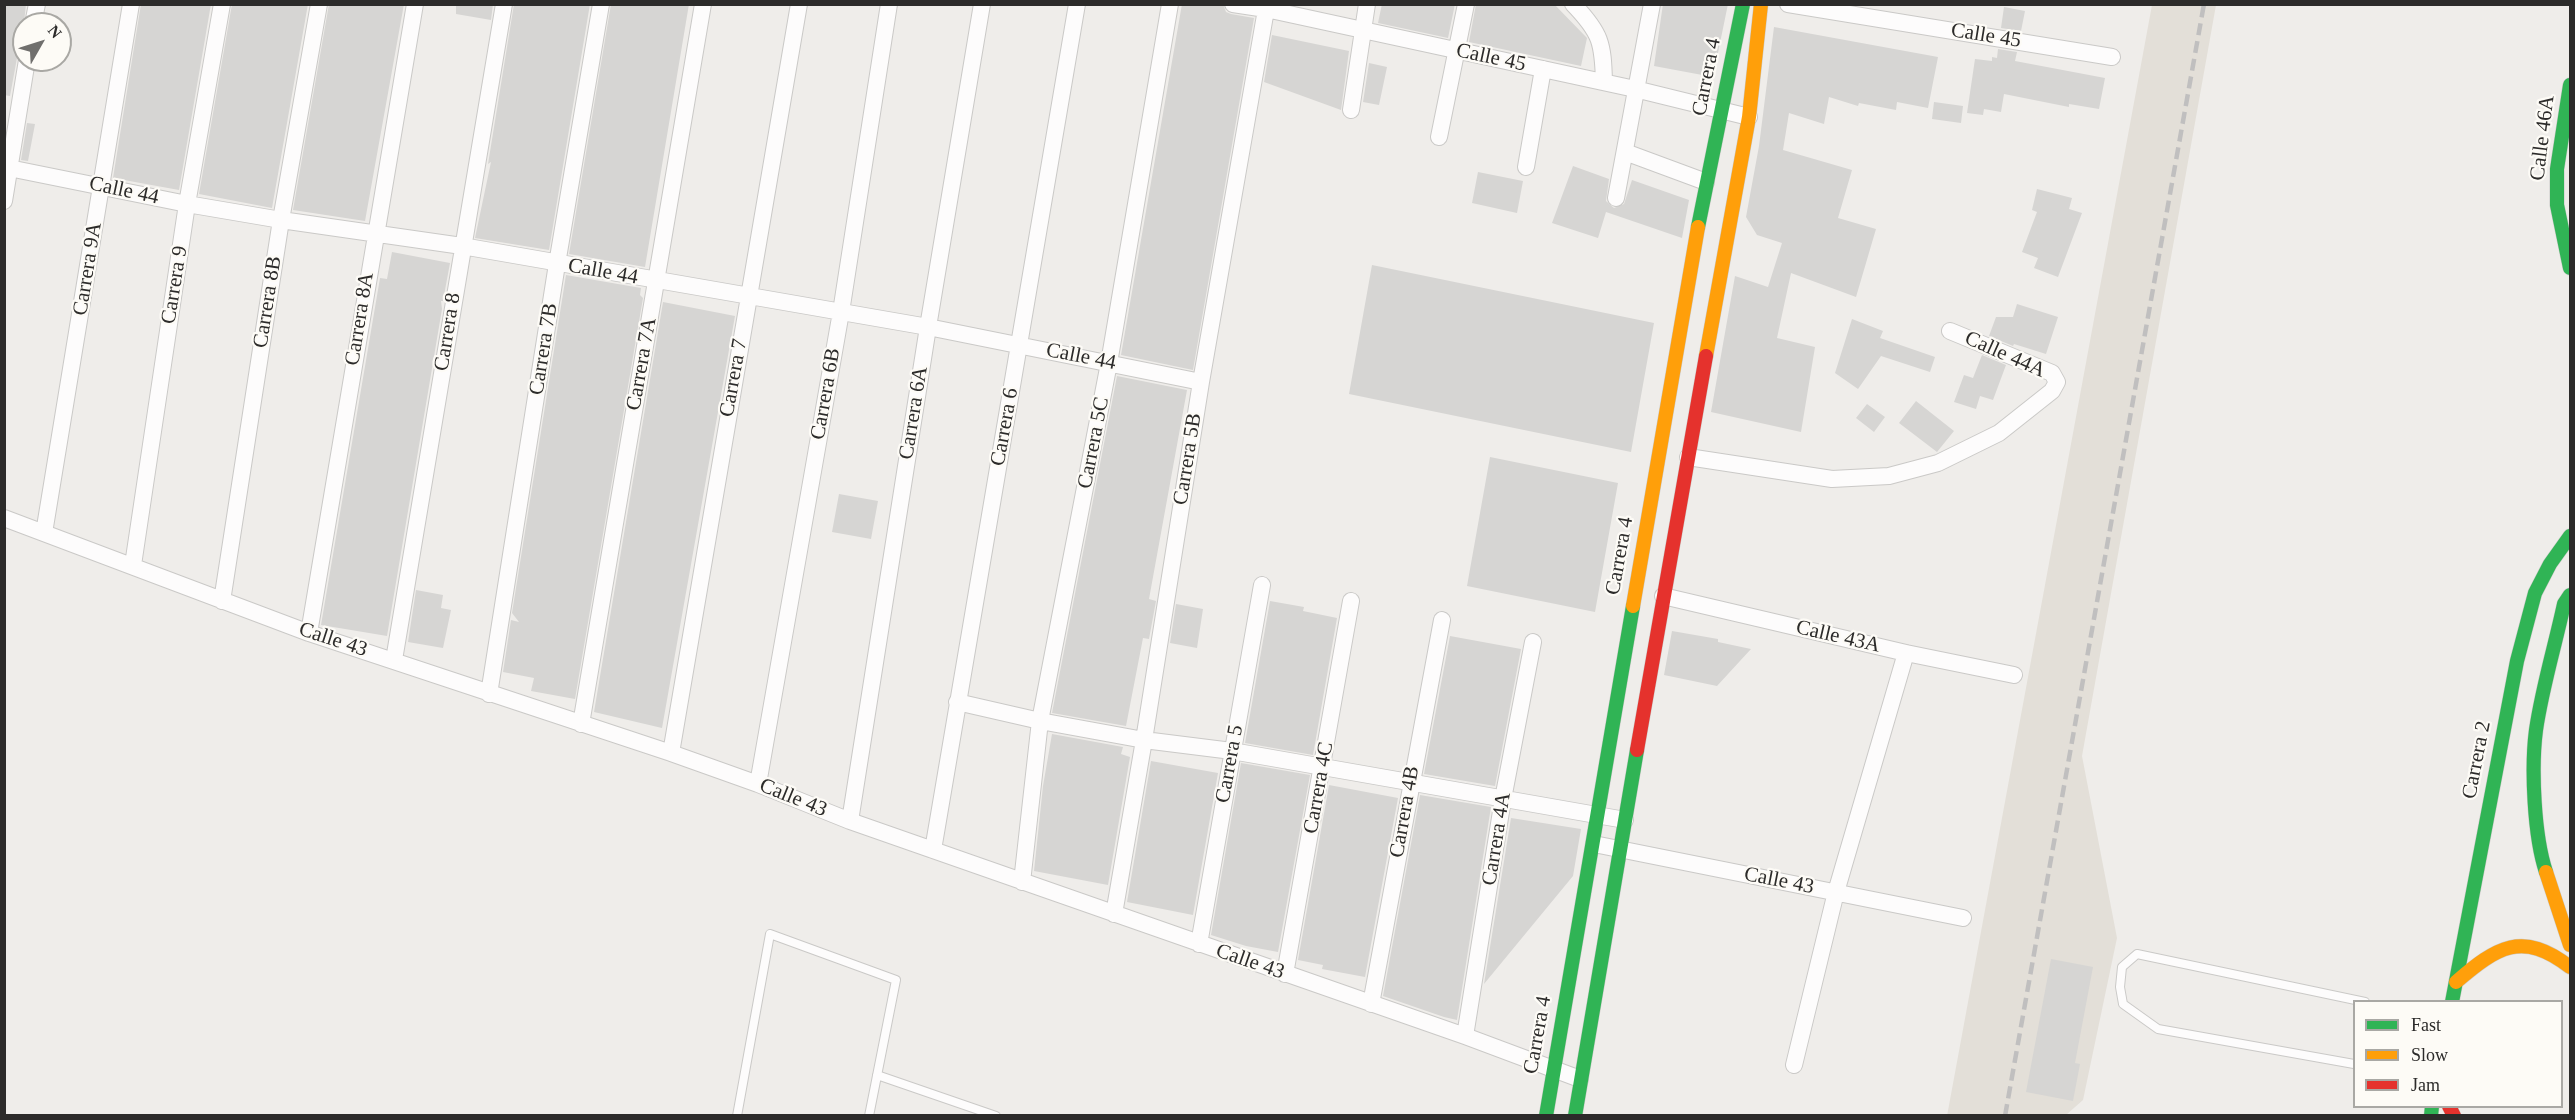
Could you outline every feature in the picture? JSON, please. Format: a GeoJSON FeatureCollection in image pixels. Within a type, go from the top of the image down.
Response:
{"type":"FeatureCollection","features":[{"type":"Feature","properties":{"kind":"street","name":"Carrera 9A"},"geometry":{"type":"LineString","coordinates":[[44,533],[131,4]]}},
{"type":"Feature","properties":{"kind":"street","name":"Carrera 9"},"geometry":{"type":"LineString","coordinates":[[133,566],[187,204],[222,4]]}},
{"type":"Feature","properties":{"kind":"street","name":"Carrera 8B"},"geometry":{"type":"LineString","coordinates":[[222,601],[280,220],[319,4]]}},
{"type":"Feature","properties":{"kind":"street","name":"Carrera 8A"},"geometry":{"type":"LineString","coordinates":[[309,633],[415,4]]}},
{"type":"Feature","properties":{"kind":"street","name":"Carrera 8"},"geometry":{"type":"LineString","coordinates":[[394,660],[504,4]]}},
{"type":"Feature","properties":{"kind":"street","name":"Carrera 7B"},"geometry":{"type":"LineString","coordinates":[[489,693],[601,4]]}},
{"type":"Feature","properties":{"kind":"street","name":"Carrera 7A"},"geometry":{"type":"LineString","coordinates":[[581,724],[703,4]]}},
{"type":"Feature","properties":{"kind":"street","name":"Carrera 7"},"geometry":{"type":"LineString","coordinates":[[671,753],[747,297],[800,4]]}},
{"type":"Feature","properties":{"kind":"street","name":"Carrera 6B"},"geometry":{"type":"LineString","coordinates":[[758,784],[841,312],[890,4]]}},
{"type":"Feature","properties":{"kind":"street","name":"Carrera 6A"},"geometry":{"type":"LineString","coordinates":[[850,821],[982,4]]}},
{"type":"Feature","properties":{"kind":"street","name":"Carrera 6"},"geometry":{"type":"LineString","coordinates":[[933,850],[1077,4]]}},
{"type":"Feature","properties":{"kind":"street","name":"Carrera 5C"},"geometry":{"type":"LineString","coordinates":[[1022,882],[1040,721],[1109,363],[1170,4]]}},
{"type":"Feature","properties":{"kind":"street","name":"Calle 45"},"geometry":{"type":"LineString","coordinates":[[1233,4],[1266,7],[1362,31],[1604,82],[1749,117]]}},
{"type":"Feature","properties":{"kind":"street"},"geometry":{"type":"LineString","coordinates":[[1351,110],[1367,4]]}},
{"type":"Feature","properties":{"kind":"street"},"geometry":{"type":"LineString","coordinates":[[1439,137],[1466,4]]}},
{"type":"Feature","properties":{"kind":"street"},"geometry":{"type":"LineString","coordinates":[[1616,198],[1652,4]]}},
{"type":"Feature","properties":{"kind":"street","name":"Carrera 4"},"geometry":{"type":"LineString","coordinates":[[1546,1116],[1706,182],[1743,4]]}},
{"type":"Feature","properties":{"kind":"street","name":"Carrera 4"},"geometry":{"type":"LineString","coordinates":[[1575,1116],[1663,596],[1749,117],[1761,4]]}},
{"type":"Feature","properties":{"kind":"street","name":"Calle 45"},"geometry":{"type":"LineString","coordinates":[[1788,4],[2112,57]]}},
{"type":"Feature","properties":{"kind":"street"},"geometry":{"type":"LineString","coordinates":[[1574,5],[1596,31],[1603,49],[1604,82]]}},
{"type":"Feature","properties":{"kind":"street","name":"Carrera 5B"},"geometry":{"type":"LineString","coordinates":[[1114,914],[1201,382],[1266,7]]}},
{"type":"Feature","properties":{"kind":"street"},"geometry":{"type":"LineString","coordinates":[[1526,167],[1543,69]]}},
{"type":"Feature","properties":{"kind":"street"},"geometry":{"type":"LineString","coordinates":[[4,201],[7,168],[25,72]]}},
{"type":"Feature","properties":{"kind":"street","name":"Calle 46A"},"geometry":{"type":"LineString","coordinates":[[2571,85],[2557,170],[2557,205],[2571,268]]}},
{"type":"Feature","properties":{"kind":"street"},"geometry":{"type":"LineString","coordinates":[[1625,152],[1706,182]]}},
{"type":"Feature","properties":{"kind":"street","name":"Calle 44"},"geometry":{"type":"LineString","coordinates":[[7,168],[187,204],[462,246],[928,327],[1201,382]]}},
{"type":"Feature","properties":{"kind":"street","name":"Calle 44A"},"geometry":{"type":"LineString","coordinates":[[1688,458],[1832,479],[1889,476],[1938,463],[1999,433],[2052,391],[2057,382],[2052,373],[1950,331]]}},
{"type":"Feature","properties":{"kind":"street","name":"Calle 43"},"geometry":{"type":"LineString","coordinates":[[4,518],[309,633],[671,753],[758,784],[850,821],[1465,1036],[1553,1071],[1580,1079]]}},
{"type":"Feature","properties":{"kind":"street","name":"Carrera 2"},"geometry":{"type":"LineString","coordinates":[[2452,1000],[2517,661],[2535,593],[2550,564],[2571,536]]}},
{"type":"Feature","properties":{"kind":"street","name":"Carrera 5"},"geometry":{"type":"LineString","coordinates":[[1199,944],[1262,585]]}},
{"type":"Feature","properties":{"kind":"street"},"geometry":{"type":"LineString","coordinates":[[2571,595],[2564,604],[2536,732],[2535,797],[2540,853],[2571,945]]}},
{"type":"Feature","properties":{"kind":"street","name":"Calle 43A"},"geometry":{"type":"LineString","coordinates":[[1663,596],[1906,653],[2014,675]]}},
{"type":"Feature","properties":{"kind":"street","name":"Carrera 4C"},"geometry":{"type":"LineString","coordinates":[[1285,974],[1351,601]]}},
{"type":"Feature","properties":{"kind":"street","name":"Carrera 4B"},"geometry":{"type":"LineString","coordinates":[[1371,1004],[1410,783],[1442,620]]}},
{"type":"Feature","properties":{"kind":"street","name":"Carrera 4A"},"geometry":{"type":"LineString","coordinates":[[1465,1036],[1503,799],[1533,642]]}},
{"type":"Feature","properties":{"kind":"street"},"geometry":{"type":"LineString","coordinates":[[1794,1065],[1836,892],[1906,653]]}},
{"type":"Feature","properties":{"kind":"street"},"geometry":{"type":"LineString","coordinates":[[957,702],[1040,721],[1144,740],[1232,752],[1625,820]]}},
{"type":"Feature","properties":{"kind":"street","name":"Calle 43"},"geometry":{"type":"LineString","coordinates":[[1594,844],[1963,918]]}},
{"type":"Feature","properties":{"kind":"street"},"geometry":{"type":"LineString","coordinates":[[2456,982],[2494,953],[2514,947],[2534,946],[2554,953],[2571,968]]}},
{"type":"Feature","properties":{"kind":"lane"},"geometry":{"type":"LineString","coordinates":[[737,1116],[770,934],[896,980],[869,1116]]}},
{"type":"Feature","properties":{"kind":"lane"},"geometry":{"type":"LineString","coordinates":[[2353,1064],[2158,1029],[2123,1004],[2120,987],[2122,967],[2137,954],[2356,1000]]}},
{"type":"Feature","properties":{"kind":"lane"},"geometry":{"type":"LineString","coordinates":[[877,1075],[996,1116]]}},
{"type":"Feature","properties":{"kind":"shaded area"},"geometry":{"type":"Polygon","coordinates":[[[2152,5],[2216,5],[2082,756],[2117,938],[2083,1100],[2066,1115],[1947,1116],[2152,5]]]}},
{"type":"Feature","properties":{"kind":"building"},"geometry":{"type":"Polygon","coordinates":[[[4,4],[26,4],[25,12],[12,12],[12,72],[14,72],[10,96],[4,95],[4,4]]]}},
{"type":"Feature","properties":{"kind":"building"},"geometry":{"type":"Polygon","coordinates":[[[141,4],[211,4],[179,190],[113,178],[141,4]]]}},
{"type":"Feature","properties":{"kind":"building"},"geometry":{"type":"Polygon","coordinates":[[[232,4],[308,4],[272,208],[199,194],[232,4]]]}},
{"type":"Feature","properties":{"kind":"building"},"geometry":{"type":"Polygon","coordinates":[[[329,4],[404,4],[365,221],[293,210],[329,4]]]}},
{"type":"Feature","properties":{"kind":"building"},"geometry":{"type":"Polygon","coordinates":[[[456,4],[493,4],[491,20],[456,14],[456,4]]]}},
{"type":"Feature","properties":{"kind":"building"},"geometry":{"type":"Polygon","coordinates":[[[514,4],[590,4],[549,250],[475,238],[491,162],[488,164],[514,4]]]}},
{"type":"Feature","properties":{"kind":"building"},"geometry":{"type":"Polygon","coordinates":[[[611,4],[689,4],[645,267],[569,254],[611,4]]]}},
{"type":"Feature","properties":{"kind":"building"},"geometry":{"type":"Polygon","coordinates":[[[1182,4],[1223,4],[1226,12],[1254,18],[1193,370],[1121,355],[1182,4]]]}},
{"type":"Feature","properties":{"kind":"building"},"geometry":{"type":"Polygon","coordinates":[[[1382,4],[1455,4],[1448,38],[1378,23],[1382,4]]]}},
{"type":"Feature","properties":{"kind":"building"},"geometry":{"type":"Polygon","coordinates":[[[1476,4],[1554,4],[1587,38],[1581,66],[1469,42],[1476,4]]]}},
{"type":"Feature","properties":{"kind":"building"},"geometry":{"type":"Polygon","coordinates":[[[1663,4],[1728,4],[1713,77],[1654,66],[1663,4]]]}},
{"type":"Feature","properties":{"kind":"building"},"geometry":{"type":"Polygon","coordinates":[[[2004,7],[2025,11],[2021,31],[2001,28],[2004,7]]]}},
{"type":"Feature","properties":{"kind":"building"},"geometry":{"type":"Polygon","coordinates":[[[1774,27],[1938,57],[1928,108],[1897,102],[1896,110],[1859,103],[1858,106],[1829,97],[1824,124],[1789,113],[1783,150],[1852,170],[1838,218],[1876,229],[1856,297],[1791,273],[1777,338],[1815,347],[1801,432],[1711,412],[1735,276],[1768,287],[1782,243],[1757,235],[1746,217],[1759,146],[1774,27]]]}},
{"type":"Feature","properties":{"kind":"building"},"geometry":{"type":"Polygon","coordinates":[[[1272,35],[1349,51],[1341,110],[1264,82],[1272,35]]]}},
{"type":"Feature","properties":{"kind":"building"},"geometry":{"type":"Polygon","coordinates":[[[1998,49],[2017,52],[2015,61],[2105,78],[2099,109],[2069,104],[2069,107],[2004,94],[2001,112],[1984,109],[1983,115],[1967,113],[1975,59],[1992,61],[1992,57],[1997,58],[1998,49]]]}},
{"type":"Feature","properties":{"kind":"building"},"geometry":{"type":"Polygon","coordinates":[[[1369,63],[1387,67],[1379,105],[1363,102],[1369,63]]]}},
{"type":"Feature","properties":{"kind":"building"},"geometry":{"type":"Polygon","coordinates":[[[1934,102],[1963,106],[1961,123],[1932,119],[1934,102]]]}},
{"type":"Feature","properties":{"kind":"building"},"geometry":{"type":"Polygon","coordinates":[[[27,123],[35,124],[28,161],[21,160],[27,123]]]}},
{"type":"Feature","properties":{"kind":"building"},"geometry":{"type":"Polygon","coordinates":[[[1573,166],[1609,179],[1606,201],[1614,208],[1624,204],[1632,180],[1689,200],[1682,238],[1606,212],[1598,238],[1552,223],[1573,166]]]}},
{"type":"Feature","properties":{"kind":"building"},"geometry":{"type":"Polygon","coordinates":[[[1478,172],[1523,181],[1517,213],[1472,203],[1478,172]]]}},
{"type":"Feature","properties":{"kind":"building"},"geometry":{"type":"Polygon","coordinates":[[[2037,189],[2072,198],[2069,209],[2082,213],[2058,277],[2034,268],[2038,258],[2022,252],[2037,212],[2032,210],[2037,189]]]}},
{"type":"Feature","properties":{"kind":"building"},"geometry":{"type":"Polygon","coordinates":[[[392,252],[450,263],[443,301],[441,301],[442,309],[387,636],[321,625],[380,278],[387,279],[392,252]]]}},
{"type":"Feature","properties":{"kind":"building"},"geometry":{"type":"Polygon","coordinates":[[[1372,265],[1654,323],[1631,452],[1349,394],[1372,265]]]}},
{"type":"Feature","properties":{"kind":"building"},"geometry":{"type":"Polygon","coordinates":[[[566,275],[641,288],[640,295],[643,298],[575,699],[531,691],[534,678],[503,672],[511,620],[519,622],[512,613],[566,275]]]}},
{"type":"Feature","properties":{"kind":"building"},"geometry":{"type":"Polygon","coordinates":[[[663,302],[735,316],[662,728],[594,712],[663,302]]]}},
{"type":"Feature","properties":{"kind":"building"},"geometry":{"type":"Polygon","coordinates":[[[2017,304],[2058,317],[2046,354],[2014,344],[2013,346],[1989,336],[1996,317],[2013,317],[2017,304]]]}},
{"type":"Feature","properties":{"kind":"building"},"geometry":{"type":"Polygon","coordinates":[[[1852,319],[1883,331],[1880,338],[1935,357],[1930,372],[1881,356],[1858,389],[1835,373],[1852,319]]]}},
{"type":"Feature","properties":{"kind":"building"},"geometry":{"type":"Polygon","coordinates":[[[1982,355],[2006,365],[1993,400],[1980,396],[1976,409],[1954,402],[1964,375],[1973,378],[1982,355]]]}},
{"type":"Feature","properties":{"kind":"building"},"geometry":{"type":"Polygon","coordinates":[[[1117,376],[1187,390],[1149,599],[1156,601],[1149,639],[1143,638],[1126,726],[1052,713],[1117,376]]]}},
{"type":"Feature","properties":{"kind":"building"},"geometry":{"type":"Polygon","coordinates":[[[1916,401],[1954,431],[1937,452],[1899,423],[1916,401]]]}},
{"type":"Feature","properties":{"kind":"building"},"geometry":{"type":"Polygon","coordinates":[[[1867,404],[1885,417],[1874,432],[1856,418],[1867,404]]]}},
{"type":"Feature","properties":{"kind":"building"},"geometry":{"type":"Polygon","coordinates":[[[1490,457],[1618,483],[1595,612],[1467,586],[1490,457]]]}},
{"type":"Feature","properties":{"kind":"building"},"geometry":{"type":"Polygon","coordinates":[[[839,494],[878,501],[871,539],[832,532],[839,494]]]}},
{"type":"Feature","properties":{"kind":"building"},"geometry":{"type":"Polygon","coordinates":[[[416,590],[443,595],[441,608],[451,610],[443,648],[408,642],[416,590]]]}},
{"type":"Feature","properties":{"kind":"building"},"geometry":{"type":"Polygon","coordinates":[[[1270,601],[1304,607],[1303,611],[1337,618],[1313,755],[1245,743],[1270,601]]]}},
{"type":"Feature","properties":{"kind":"building"},"geometry":{"type":"Polygon","coordinates":[[[1176,604],[1203,609],[1197,648],[1170,643],[1176,604]]]}},
{"type":"Feature","properties":{"kind":"building"},"geometry":{"type":"Polygon","coordinates":[[[1672,631],[1718,639],[1718,642],[1751,649],[1717,686],[1664,675],[1672,631]]]}},
{"type":"Feature","properties":{"kind":"building"},"geometry":{"type":"Polygon","coordinates":[[[1450,636],[1521,649],[1495,786],[1424,774],[1450,636]]]}},
{"type":"Feature","properties":{"kind":"building"},"geometry":{"type":"Polygon","coordinates":[[[1052,734],[1123,747],[1121,754],[1130,757],[1108,885],[1034,871],[1043,786],[1052,734]]]}},
{"type":"Feature","properties":{"kind":"building"},"geometry":{"type":"Polygon","coordinates":[[[1151,761],[1218,773],[1193,915],[1127,902],[1151,761]]]}},
{"type":"Feature","properties":{"kind":"building"},"geometry":{"type":"Polygon","coordinates":[[[1241,763],[1310,775],[1278,952],[1246,946],[1211,935],[1241,763]]]}},
{"type":"Feature","properties":{"kind":"building"},"geometry":{"type":"Polygon","coordinates":[[[1329,785],[1398,798],[1365,977],[1322,969],[1323,965],[1298,960],[1329,785]]]}},
{"type":"Feature","properties":{"kind":"building"},"geometry":{"type":"Polygon","coordinates":[[[1420,795],[1491,807],[1457,1020],[1383,996],[1420,795]]]}},
{"type":"Feature","properties":{"kind":"building"},"geometry":{"type":"Polygon","coordinates":[[[1511,818],[1581,829],[1573,876],[1484,984],[1511,818]]]}},
{"type":"Feature","properties":{"kind":"building"},"geometry":{"type":"Polygon","coordinates":[[[2051,959],[2093,967],[2075,1063],[2080,1064],[2073,1101],[2026,1092],[2051,959]]]}},
{"type":"Feature","properties":{"kind":"railway"},"geometry":{"type":"LineString","coordinates":[[2005,1116],[2204,4]]}},
{"type":"Feature","properties":{"kind":"traffic: fast"},"geometry":{"type":"LineString","coordinates":[[1698,227],[1743,4]]}},
{"type":"Feature","properties":{"kind":"traffic: fast"},"geometry":{"type":"LineString","coordinates":[[2570,85],[2557,169],[2557,205],[2570,268]]}},
{"type":"Feature","properties":{"kind":"traffic: fast"},"geometry":{"type":"LineString","coordinates":[[2452,1000],[2517,661],[2535,593],[2550,564],[2570,536]]}},
{"type":"Feature","properties":{"kind":"traffic: fast"},"geometry":{"type":"LineString","coordinates":[[2546,872],[2536,821],[2534,782],[2536,730],[2564,604],[2570,595]]}},
{"type":"Feature","properties":{"kind":"traffic: fast"},"geometry":{"type":"LineString","coordinates":[[1546,1116],[1633,606]]}},
{"type":"Feature","properties":{"kind":"traffic: fast"},"geometry":{"type":"LineString","coordinates":[[1575,1116],[1637,750]]}},
{"type":"Feature","properties":{"kind":"traffic: fast"},"geometry":{"type":"LineString","coordinates":[[2431,1116],[2432,1108]]}},
{"type":"Feature","properties":{"kind":"traffic: slow"},"geometry":{"type":"LineString","coordinates":[[1706,356],[1749,117],[1761,4]]}},
{"type":"Feature","properties":{"kind":"traffic: slow"},"geometry":{"type":"LineString","coordinates":[[1633,606],[1698,227]]}},
{"type":"Feature","properties":{"kind":"traffic: slow"},"geometry":{"type":"LineString","coordinates":[[2546,872],[2570,945]]}},
{"type":"Feature","properties":{"kind":"traffic: slow"},"geometry":{"type":"LineString","coordinates":[[2456,982],[2497,952],[2524,946],[2538,949],[2570,967]]}},
{"type":"Feature","properties":{"kind":"traffic: jam"},"geometry":{"type":"LineString","coordinates":[[1637,750],[1706,356]]}},
{"type":"Feature","properties":{"kind":"traffic: jam"},"geometry":{"type":"LineString","coordinates":[[2450,1108],[2454,1116]]}}]}
